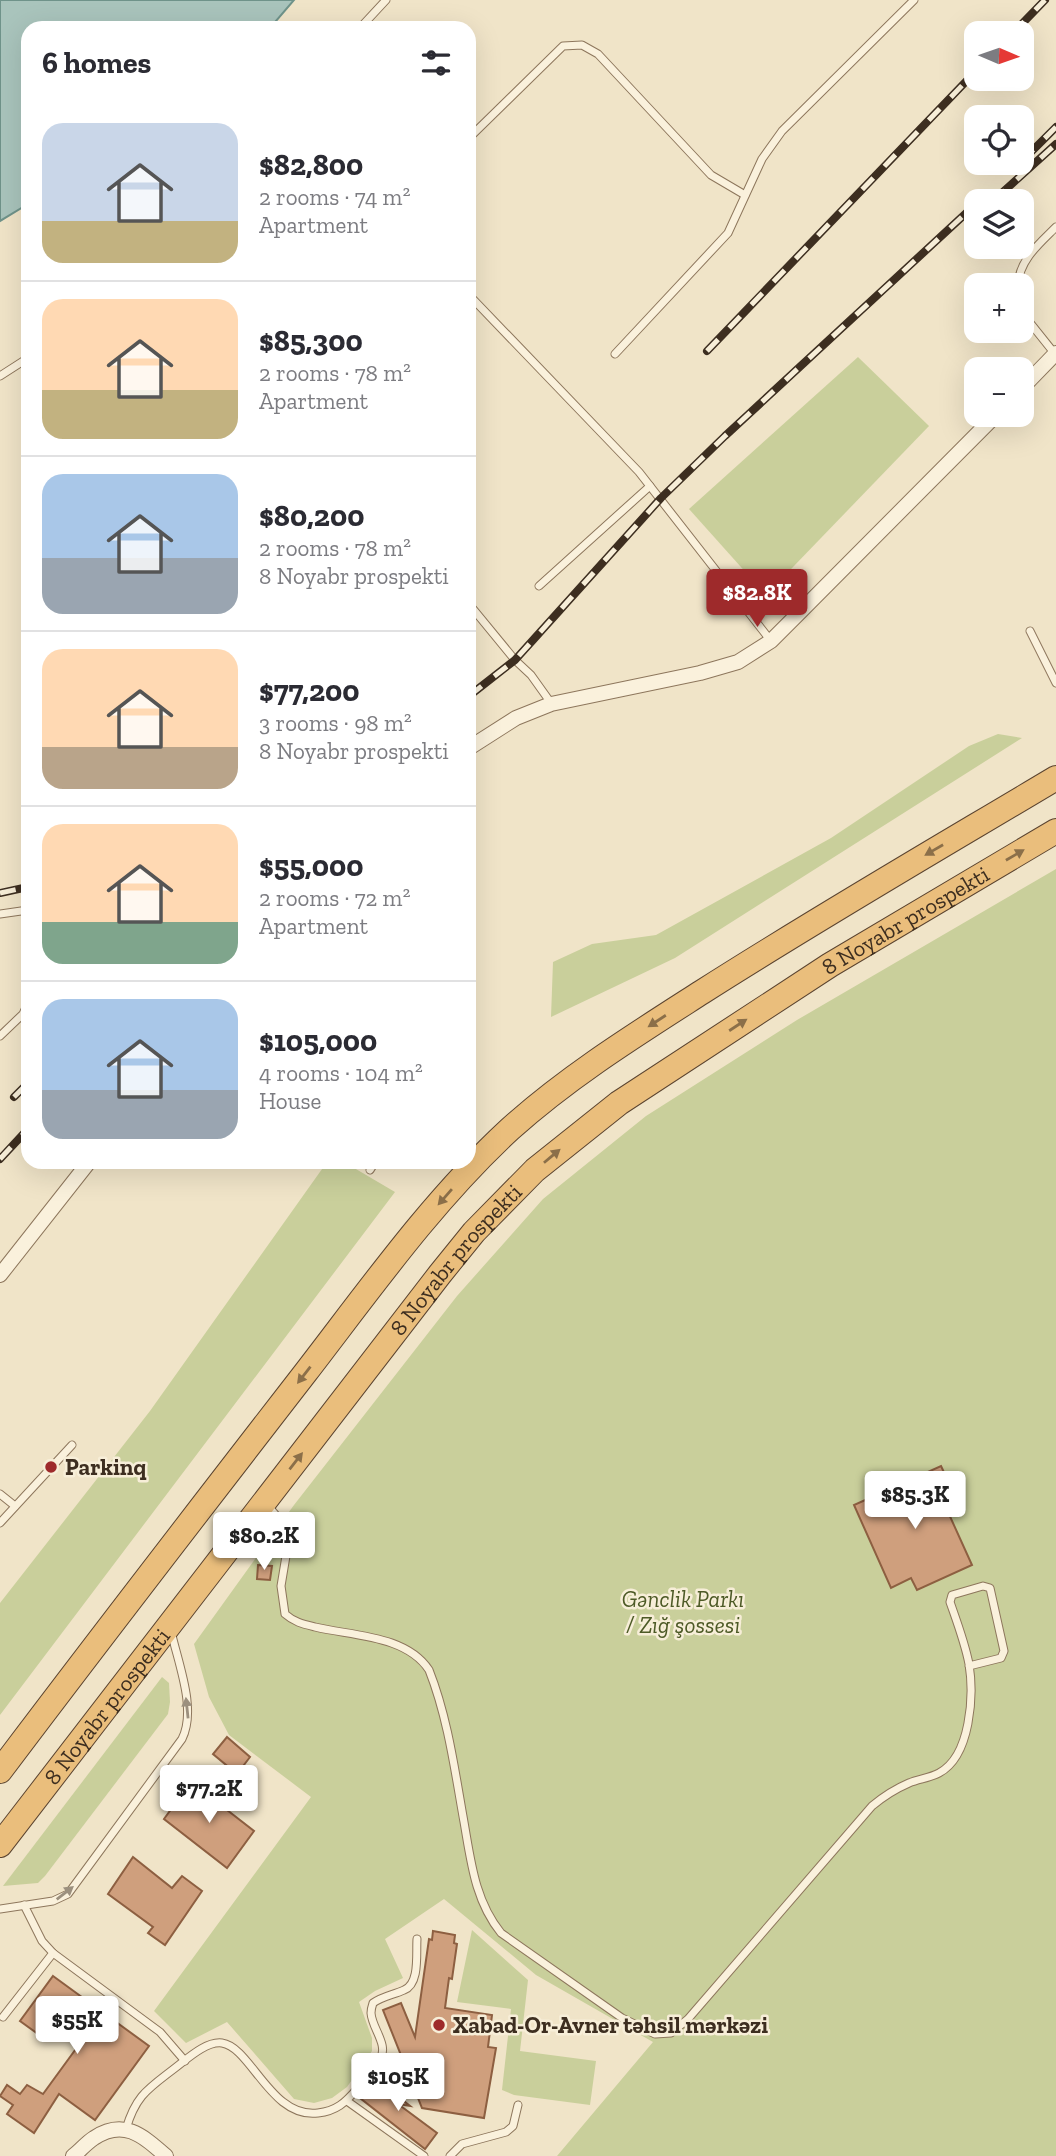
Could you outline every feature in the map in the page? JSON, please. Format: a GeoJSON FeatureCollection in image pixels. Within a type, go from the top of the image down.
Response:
{"type":"FeatureCollection","features":[{"type":"Feature","properties":{"kind":"highway","name":"8 Noyabr prospekti"},"geometry":{"type":"LineString","coordinates":[[476,1163],[510,1129],[585,1068],[810,923],[1056,778]]}},
{"type":"Feature","properties":{"kind":"highway","name":"8 Noyabr prospekti"},"geometry":{"type":"LineString","coordinates":[[0,1845],[440,1274],[474,1232],[535,1170],[619,1103],[831,965],[1056,831]]}},
{"type":"Feature","properties":{"kind":"highway","name":"8 Noyabr prospekti"},"geometry":{"type":"LineString","coordinates":[[0,1771],[405,1244],[470,1169]]}},
{"type":"Feature","properties":{"kind":"street"},"geometry":{"type":"LineString","coordinates":[[1034,376],[1056,354]]}},
{"type":"Feature","properties":{"kind":"street"},"geometry":{"type":"LineString","coordinates":[[476,744],[516,718],[551,704],[700,673],[738,662],[771,641],[984,427]]}},
{"type":"Feature","properties":{"kind":"street"},"geometry":{"type":"LineString","coordinates":[[0,1275],[83,1169]]}},
{"type":"Feature","properties":{"kind":"street"},"geometry":{"type":"LineString","coordinates":[[73,2156],[92,2139],[108,2130],[126,2129],[145,2137],[166,2156]]}},
{"type":"Feature","properties":{"kind":"lane"},"geometry":{"type":"LineString","coordinates":[[366,21],[386,0]]}},
{"type":"Feature","properties":{"kind":"lane"},"geometry":{"type":"LineString","coordinates":[[615,354],[728,233],[762,159],[782,131],[914,0]]}},
{"type":"Feature","properties":{"kind":"lane"},"geometry":{"type":"LineString","coordinates":[[476,131],[563,46],[582,45],[598,54],[711,176],[746,195]]}},
{"type":"Feature","properties":{"kind":"lane"},"geometry":{"type":"LineString","coordinates":[[1021,273],[1029,254],[1056,227]]}},
{"type":"Feature","properties":{"kind":"lane"},"geometry":{"type":"LineString","coordinates":[[476,302],[650,486],[771,641]]}},
{"type":"Feature","properties":{"kind":"lane"},"geometry":{"type":"LineString","coordinates":[[1034,327],[1056,354]]}},
{"type":"Feature","properties":{"kind":"lane"},"geometry":{"type":"LineString","coordinates":[[0,376],[21,362]]}},
{"type":"Feature","properties":{"kind":"lane"},"geometry":{"type":"LineString","coordinates":[[539,586],[650,486]]}},
{"type":"Feature","properties":{"kind":"lane"},"geometry":{"type":"LineString","coordinates":[[476,613],[531,675],[551,704]]}},
{"type":"Feature","properties":{"kind":"lane"},"geometry":{"type":"LineString","coordinates":[[1030,631],[1056,683]]}},
{"type":"Feature","properties":{"kind":"lane"},"geometry":{"type":"LineString","coordinates":[[0,914],[21,911]]}},
{"type":"Feature","properties":{"kind":"lane"},"geometry":{"type":"LineString","coordinates":[[0,1036],[21,1016]]}},
{"type":"Feature","properties":{"kind":"lane"},"geometry":{"type":"LineString","coordinates":[[0,1523],[72,1445]]}},
{"type":"Feature","properties":{"kind":"lane"},"geometry":{"type":"LineString","coordinates":[[0,1494],[15,1507]]}},
{"type":"Feature","properties":{"kind":"lane"},"geometry":{"type":"LineString","coordinates":[[264,1503],[288,1528],[289,1538],[281,1586],[285,1614],[291,1620],[301,1623],[397,1645],[421,1658],[429,1670],[452,1758],[472,1869],[481,1901],[490,1919],[501,1933],[612,2011],[655,2034],[671,2033],[688,2019],[872,1806],[897,1788],[940,1773],[954,1761],[963,1744],[971,1682],[969,1666],[950,1602],[953,1595],[983,1586],[990,1588],[1004,1651],[1001,1658],[969,1666]]}},
{"type":"Feature","properties":{"kind":"lane"},"geometry":{"type":"LineString","coordinates":[[0,1909],[53,1901],[68,1895],[187,1729],[189,1711],[169,1623]]}},
{"type":"Feature","properties":{"kind":"lane"},"geometry":{"type":"LineString","coordinates":[[24,1905],[42,1941],[53,1953],[160,2032],[185,2061]]}},
{"type":"Feature","properties":{"kind":"lane"},"geometry":{"type":"LineString","coordinates":[[126,2129],[132,2109],[143,2093],[210,2045],[225,2043],[293,2110],[312,2114],[332,2112],[347,2101],[382,2058],[383,2046],[371,2014],[373,2003],[382,1997],[408,1989],[414,1982],[417,1939]]}},
{"type":"Feature","properties":{"kind":"lane"},"geometry":{"type":"LineString","coordinates":[[3,2017],[53,1953]]}},
{"type":"Feature","properties":{"kind":"lane"},"geometry":{"type":"LineString","coordinates":[[347,2101],[424,2156]]}},
{"type":"Feature","properties":{"kind":"lane"},"geometry":{"type":"LineString","coordinates":[[450,2156],[462,2144],[506,2132],[513,2126],[518,2105]]}},
{"type":"Feature","properties":{"kind":"green space"},"geometry":{"type":"Polygon","coordinates":[[[858,357],[929,426],[766,595],[689,509],[858,357]]]}},
{"type":"Feature","properties":{"kind":"green space"},"geometry":{"type":"Polygon","coordinates":[[[998,734],[1022,738],[675,958],[551,1017],[553,962],[592,944],[656,935],[831,838],[969,746],[998,734]]]}},
{"type":"Feature","properties":{"kind":"green space","name":"Gənclik Parkı / Zığ şossesi"},"geometry":{"type":"Polygon","coordinates":[[[1056,869],[1056,2156],[557,2156],[653,2042],[536,1975],[444,1899],[385,1939],[403,1978],[359,2002],[372,2038],[372,2051],[347,2087],[332,2098],[314,2103],[294,2099],[227,2022],[186,2043],[154,2011],[311,1797],[229,1735],[209,1697],[194,1644],[294,1505],[457,1296],[543,1199],[646,1116],[797,1020],[1056,869]]]}},
{"type":"Feature","properties":{"kind":"green space"},"geometry":{"type":"Polygon","coordinates":[[[322,1169],[356,1169],[395,1192],[0,1715],[0,1603],[150,1411],[322,1169]]]}},
{"type":"Feature","properties":{"kind":"green space"},"geometry":{"type":"Polygon","coordinates":[[[162,1677],[169,1683],[168,1714],[45,1876],[38,1883],[3,1886],[162,1677]]]}},
{"type":"Feature","properties":{"kind":"green space"},"geometry":{"type":"Polygon","coordinates":[[[472,1930],[528,1980],[520,2051],[596,2061],[590,2105],[514,2095],[502,2090],[511,2009],[457,2002],[472,1930]]]}},
{"type":"Feature","properties":{"kind":"water"},"geometry":{"type":"Polygon","coordinates":[[[0,0],[294,0],[276,21],[21,21],[21,208],[0,221],[0,0]]]}},
{"type":"Feature","properties":{"kind":"building"},"geometry":{"type":"Polygon","coordinates":[[[941,1466],[955,1496],[943,1501],[972,1565],[917,1590],[911,1578],[891,1588],[854,1505],[941,1466]]]}},
{"type":"Feature","properties":{"kind":"building"},"geometry":{"type":"Polygon","coordinates":[[[258,1565],[272,1566],[270,1580],[257,1579],[258,1565]]]}},
{"type":"Feature","properties":{"kind":"building"},"geometry":{"type":"Polygon","coordinates":[[[227,1737],[250,1757],[237,1774],[213,1754],[227,1737]]]}},
{"type":"Feature","properties":{"kind":"building"},"geometry":{"type":"Polygon","coordinates":[[[191,1782],[254,1831],[227,1868],[164,1819],[191,1782]]]}},
{"type":"Feature","properties":{"kind":"building"},"geometry":{"type":"Polygon","coordinates":[[[133,1857],[172,1888],[182,1876],[202,1891],[165,1945],[148,1933],[153,1927],[108,1894],[133,1857]]]}},
{"type":"Feature","properties":{"kind":"building"},"geometry":{"type":"Polygon","coordinates":[[[433,1931],[455,1935],[454,1943],[457,1944],[445,2008],[492,2015],[488,2047],[496,2048],[484,2118],[422,2108],[383,2010],[401,2003],[415,2037],[429,1939],[432,1940],[433,1931]]]}},
{"type":"Feature","properties":{"kind":"building"},"geometry":{"type":"Polygon","coordinates":[[[53,1976],[149,2046],[95,2120],[59,2094],[34,2133],[7,2114],[13,2105],[0,2096],[7,2085],[20,2094],[27,2085],[43,2094],[78,2046],[46,2023],[38,2034],[20,2021],[53,1976]]]}},
{"type":"Feature","properties":{"kind":"building"},"geometry":{"type":"Polygon","coordinates":[[[376,2079],[410,2106],[398,2104],[437,2133],[425,2149],[360,2098],[376,2079]]]}},
{"type":"Feature","properties":{"kind":"railway"},"geometry":{"type":"LineString","coordinates":[[1025,21],[1045,0]]}},
{"type":"Feature","properties":{"kind":"railway"},"geometry":{"type":"LineString","coordinates":[[707,351],[964,83]]}},
{"type":"Feature","properties":{"kind":"railway"},"geometry":{"type":"LineString","coordinates":[[1034,149],[1056,127]]}},
{"type":"Feature","properties":{"kind":"railway"},"geometry":{"type":"LineString","coordinates":[[1006,189],[1056,144]]}},
{"type":"Feature","properties":{"kind":"railway"},"geometry":{"type":"LineString","coordinates":[[476,691],[515,660],[661,498],[964,215]]}},
{"type":"Feature","properties":{"kind":"railway"},"geometry":{"type":"LineString","coordinates":[[0,893],[21,888]]}},
{"type":"Feature","properties":{"kind":"railway"},"geometry":{"type":"LineString","coordinates":[[14,1097],[21,1090]]}},
{"type":"Feature","properties":{"kind":"railway"},"geometry":{"type":"LineString","coordinates":[[0,1159],[21,1136]]}},
{"type":"Feature","properties":{"kind":"place","name":"Parkinq"},"geometry":{"type":"Point","coordinates":[51,1467]}},
{"type":"Feature","properties":{"kind":"place","name":"Xabad-Or-Avner təhsil mərkəzi"},"geometry":{"type":"Point","coordinates":[439,2025]}}]}
